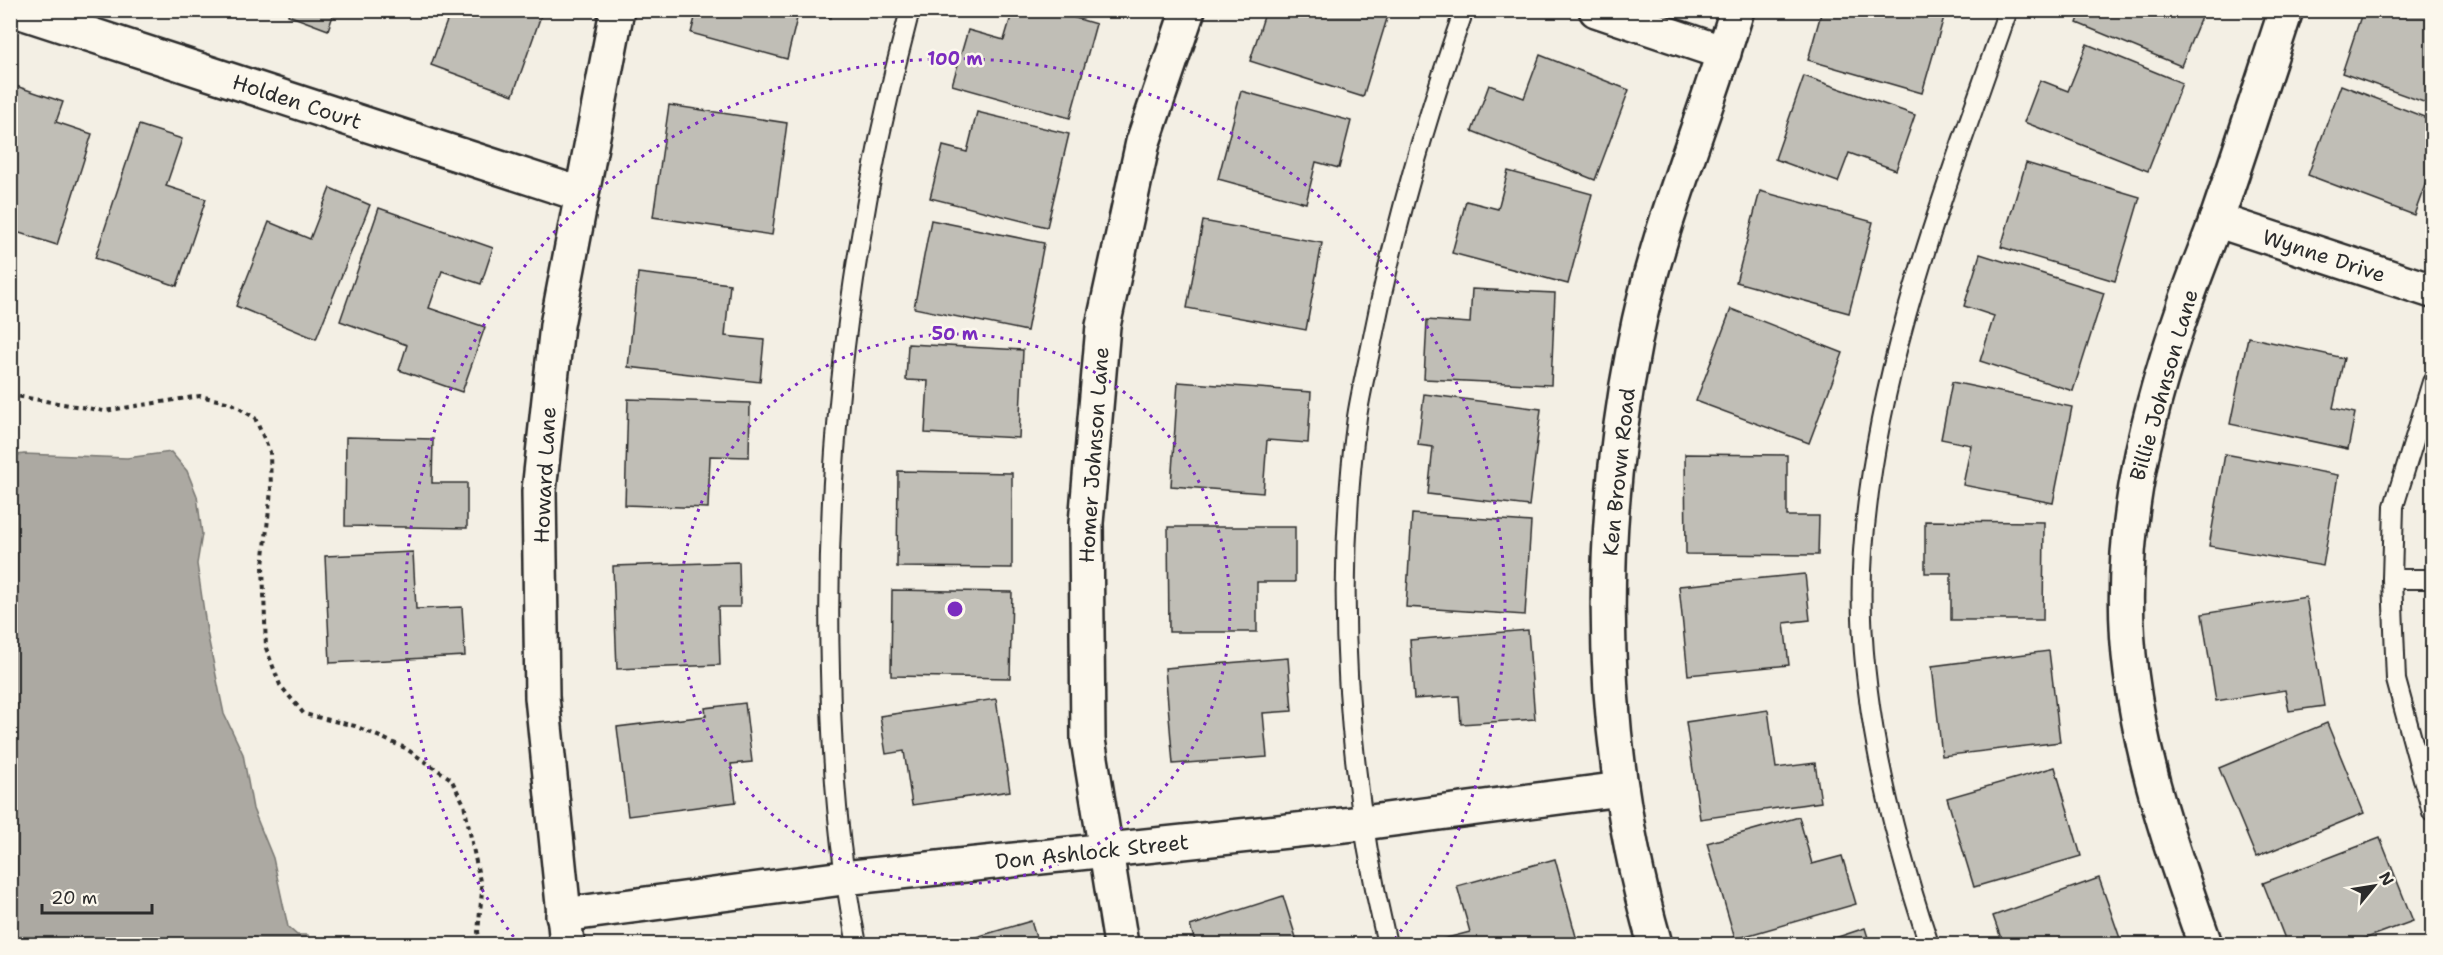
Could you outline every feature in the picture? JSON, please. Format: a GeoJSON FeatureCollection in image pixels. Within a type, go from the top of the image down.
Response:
{"type":"FeatureCollection","features":[{"type":"Feature","properties":{"kind":"street","name":"Holden Court"},"geometry":{"type":"LineString","coordinates":[[15,10],[580,194]]}},
{"type":"Feature","properties":{"kind":"street","name":"Howard Lane"},"geometry":{"type":"LineString","coordinates":[[565,930],[542,698],[539,491],[557,325],[616,10]]}},
{"type":"Feature","properties":{"kind":"street","name":"Homer Johnson Lane"},"geometry":{"type":"LineString","coordinates":[[1121,945],[1088,740],[1086,523],[1103,326],[1143,142],[1188,10]]}},
{"type":"Feature","properties":{"kind":"street"},"geometry":{"type":"LineString","coordinates":[[1596,10],[1724,53]]}},
{"type":"Feature","properties":{"kind":"street","name":"Ken Brown Road"},"geometry":{"type":"LineString","coordinates":[[1655,945],[1631,846],[1621,789],[1610,692],[1606,623],[1609,545],[1618,449],[1635,340],[1659,249],[1737,10]]}},
{"type":"Feature","properties":{"kind":"street","name":"Billie Johnson Lane"},"geometry":{"type":"LineString","coordinates":[[2205,945],[2158,812],[2143,749],[2130,671],[2127,598],[2129,536],[2136,476],[2182,311],[2216,220],[2286,10]]}},
{"type":"Feature","properties":{"kind":"street","name":"Wynne Drive"},"geometry":{"type":"LineString","coordinates":[[2216,220],[2433,291]]}},
{"type":"Feature","properties":{"kind":"street","name":"Don Ashlock Street"},"geometry":{"type":"LineString","coordinates":[[565,930],[843,878],[1363,823],[1621,789]]}},
{"type":"Feature","properties":{"kind":"lane"},"geometry":{"type":"LineString","coordinates":[[857,945],[843,878],[831,726],[828,597],[833,454],[861,226],[885,106],[910,10]]}},
{"type":"Feature","properties":{"kind":"lane"},"geometry":{"type":"LineString","coordinates":[[1387,945],[1369,868],[1349,683],[1347,559],[1357,417],[1402,202],[1428,112],[1464,10]]}},
{"type":"Feature","properties":{"kind":"lane"},"geometry":{"type":"LineString","coordinates":[[1929,945],[1906,874],[1881,768],[1864,653],[1863,552],[1876,433],[1915,280],[2008,10]]}},
{"type":"Feature","properties":{"kind":"lane"},"geometry":{"type":"LineString","coordinates":[[2433,382],[2394,506],[2392,579],[2396,680],[2433,812]]}},
{"type":"Feature","properties":{"kind":"lane"},"geometry":{"type":"LineString","coordinates":[[2392,579],[2433,579]]}},
{"type":"Feature","properties":{"kind":"path"},"geometry":{"type":"LineString","coordinates":[[10,395],[104,411],[200,396],[231,403],[255,418],[270,452],[271,490],[263,566],[265,625],[266,648],[280,685],[304,714],[355,726],[405,748],[451,779],[464,804],[482,891],[478,932],[481,945]]}},
{"type":"Feature","properties":{"kind":"shaded area"},"geometry":{"type":"Polygon","coordinates":[[[171,452],[187,471],[197,496],[202,534],[197,564],[207,632],[224,714],[243,754],[253,809],[273,858],[288,927],[297,935],[308,935],[310,944],[11,944],[11,456],[24,454],[127,458],[171,452]]]}},
{"type":"Feature","properties":{"kind":"building"},"geometry":{"type":"Polygon","coordinates":[[[289,10],[335,10],[328,30],[288,15],[289,10]]]}},
{"type":"Feature","properties":{"kind":"building"},"geometry":{"type":"Polygon","coordinates":[[[451,10],[543,10],[513,95],[431,65],[451,10]]]}},
{"type":"Feature","properties":{"kind":"building"},"geometry":{"type":"Polygon","coordinates":[[[697,10],[799,10],[787,59],[691,33],[697,10]]]}},
{"type":"Feature","properties":{"kind":"building"},"geometry":{"type":"Polygon","coordinates":[[[803,10],[833,10],[831,18],[803,10]]]}},
{"type":"Feature","properties":{"kind":"building"},"geometry":{"type":"Polygon","coordinates":[[[1013,10],[1048,10],[1096,24],[1070,118],[952,85],[968,30],[1004,40],[1013,10]]]}},
{"type":"Feature","properties":{"kind":"building"},"geometry":{"type":"Polygon","coordinates":[[[1266,10],[1389,12],[1363,97],[1250,61],[1266,10]]]}},
{"type":"Feature","properties":{"kind":"building"},"geometry":{"type":"Polygon","coordinates":[[[1822,10],[1946,10],[1922,93],[1808,60],[1822,10]]]}},
{"type":"Feature","properties":{"kind":"building"},"geometry":{"type":"Polygon","coordinates":[[[2082,10],[2204,10],[2181,66],[2077,23],[2082,10]]]}},
{"type":"Feature","properties":{"kind":"building"},"geometry":{"type":"Polygon","coordinates":[[[2363,10],[2432,12],[2432,105],[2342,73],[2363,10]]]}},
{"type":"Feature","properties":{"kind":"building"},"geometry":{"type":"Polygon","coordinates":[[[2087,44],[2182,83],[2148,171],[2024,122],[2040,80],[2068,91],[2087,44]]]}},
{"type":"Feature","properties":{"kind":"building"},"geometry":{"type":"Polygon","coordinates":[[[1540,55],[1629,90],[1595,180],[1472,131],[1489,85],[1524,98],[1540,55]]]}},
{"type":"Feature","properties":{"kind":"building"},"geometry":{"type":"Polygon","coordinates":[[[1804,76],[1915,115],[1896,170],[1849,153],[1838,182],[1775,159],[1804,76]]]}},
{"type":"Feature","properties":{"kind":"building"},"geometry":{"type":"Polygon","coordinates":[[[2341,85],[2432,120],[2432,166],[2414,215],[2308,175],[2341,85]]]}},
{"type":"Feature","properties":{"kind":"building"},"geometry":{"type":"Polygon","coordinates":[[[16,86],[63,102],[56,122],[92,134],[57,245],[10,230],[10,102],[16,86]]]}},
{"type":"Feature","properties":{"kind":"building"},"geometry":{"type":"Polygon","coordinates":[[[1241,91],[1351,121],[1339,168],[1316,162],[1306,203],[1218,179],[1241,91]]]}},
{"type":"Feature","properties":{"kind":"building"},"geometry":{"type":"Polygon","coordinates":[[[669,105],[787,123],[772,235],[653,217],[669,105]]]}},
{"type":"Feature","properties":{"kind":"building"},"geometry":{"type":"Polygon","coordinates":[[[977,112],[1069,134],[1047,227],[930,198],[943,146],[967,152],[977,112]]]}},
{"type":"Feature","properties":{"kind":"building"},"geometry":{"type":"Polygon","coordinates":[[[139,125],[182,139],[166,186],[206,199],[177,286],[95,258],[139,125]]]}},
{"type":"Feature","properties":{"kind":"building"},"geometry":{"type":"Polygon","coordinates":[[[2026,163],[2140,197],[2115,281],[2001,247],[2026,163]]]}},
{"type":"Feature","properties":{"kind":"building"},"geometry":{"type":"Polygon","coordinates":[[[1508,171],[1592,194],[1568,284],[1452,253],[1466,201],[1498,209],[1508,171]]]}},
{"type":"Feature","properties":{"kind":"building"},"geometry":{"type":"Polygon","coordinates":[[[330,188],[370,205],[316,339],[236,306],[269,222],[310,239],[330,188]]]}},
{"type":"Feature","properties":{"kind":"building"},"geometry":{"type":"Polygon","coordinates":[[[1760,191],[1873,222],[1849,313],[1736,282],[1760,191]]]}},
{"type":"Feature","properties":{"kind":"building"},"geometry":{"type":"Polygon","coordinates":[[[379,208],[493,248],[481,284],[442,271],[429,308],[485,327],[462,392],[399,370],[407,345],[340,321],[379,208]]]}},
{"type":"Feature","properties":{"kind":"building"},"geometry":{"type":"Polygon","coordinates":[[[931,220],[1044,243],[1027,331],[914,308],[931,220]]]}},
{"type":"Feature","properties":{"kind":"building"},"geometry":{"type":"Polygon","coordinates":[[[1203,221],[1322,243],[1306,330],[1187,308],[1203,221]]]}},
{"type":"Feature","properties":{"kind":"building"},"geometry":{"type":"Polygon","coordinates":[[[1980,254],[2104,293],[2073,391],[1980,361],[1994,316],[1964,306],[1980,254]]]}},
{"type":"Feature","properties":{"kind":"building"},"geometry":{"type":"Polygon","coordinates":[[[638,273],[730,284],[725,336],[764,340],[760,382],[628,367],[638,273]]]}},
{"type":"Feature","properties":{"kind":"building"},"geometry":{"type":"Polygon","coordinates":[[[1472,289],[1555,293],[1551,385],[1424,379],[1427,320],[1470,323],[1472,289]]]}},
{"type":"Feature","properties":{"kind":"building"},"geometry":{"type":"Polygon","coordinates":[[[1731,309],[1843,353],[1809,443],[1696,401],[1731,309]]]}},
{"type":"Feature","properties":{"kind":"building"},"geometry":{"type":"Polygon","coordinates":[[[2248,337],[2344,358],[2333,408],[2355,413],[2348,449],[2230,424],[2248,337]]]}},
{"type":"Feature","properties":{"kind":"building"},"geometry":{"type":"Polygon","coordinates":[[[908,344],[1023,350],[1019,438],[925,433],[928,381],[906,380],[908,344]]]}},
{"type":"Feature","properties":{"kind":"building"},"geometry":{"type":"Polygon","coordinates":[[[1178,382],[1311,392],[1308,443],[1267,440],[1263,493],[1171,486],[1178,382]]]}},
{"type":"Feature","properties":{"kind":"building"},"geometry":{"type":"Polygon","coordinates":[[[1952,382],[2072,407],[2053,503],[1963,485],[1971,445],[1941,439],[1952,382]]]}},
{"type":"Feature","properties":{"kind":"building"},"geometry":{"type":"Polygon","coordinates":[[[1424,394],[1541,409],[1529,506],[1428,494],[1433,447],[1418,445],[1424,394]]]}},
{"type":"Feature","properties":{"kind":"building"},"geometry":{"type":"Polygon","coordinates":[[[628,399],[750,403],[749,457],[710,456],[708,508],[625,505],[628,399]]]}},
{"type":"Feature","properties":{"kind":"building"},"geometry":{"type":"Polygon","coordinates":[[[346,437],[433,439],[432,483],[467,483],[467,528],[345,526],[346,437]]]}},
{"type":"Feature","properties":{"kind":"building"},"geometry":{"type":"Polygon","coordinates":[[[1685,454],[1787,455],[1787,516],[1819,516],[1818,555],[1686,554],[1685,454]]]}},
{"type":"Feature","properties":{"kind":"building"},"geometry":{"type":"Polygon","coordinates":[[[2225,454],[2338,475],[2323,566],[2209,546],[2225,454]]]}},
{"type":"Feature","properties":{"kind":"building"},"geometry":{"type":"Polygon","coordinates":[[[898,471],[1012,473],[1012,568],[897,567],[898,471]]]}},
{"type":"Feature","properties":{"kind":"building"},"geometry":{"type":"Polygon","coordinates":[[[1412,514],[1531,522],[1525,615],[1406,607],[1412,514]]]}},
{"type":"Feature","properties":{"kind":"building"},"geometry":{"type":"Polygon","coordinates":[[[1925,521],[2044,522],[2043,620],[1951,620],[1951,573],[1925,573],[1925,521]]]}},
{"type":"Feature","properties":{"kind":"building"},"geometry":{"type":"Polygon","coordinates":[[[1168,527],[1295,527],[1295,582],[1257,582],[1257,632],[1169,632],[1168,527]]]}},
{"type":"Feature","properties":{"kind":"building"},"geometry":{"type":"Polygon","coordinates":[[[413,552],[416,609],[462,607],[465,656],[330,663],[325,556],[413,552]]]}},
{"type":"Feature","properties":{"kind":"building"},"geometry":{"type":"Polygon","coordinates":[[[739,562],[740,607],[718,607],[720,665],[617,669],[613,566],[739,562]]]}},
{"type":"Feature","properties":{"kind":"building"},"geometry":{"type":"Polygon","coordinates":[[[1805,574],[1810,620],[1784,623],[1789,665],[1688,675],[1679,586],[1805,574]]]}},
{"type":"Feature","properties":{"kind":"building"},"geometry":{"type":"Polygon","coordinates":[[[892,590],[1012,592],[1010,678],[891,676],[892,590]]]}},
{"type":"Feature","properties":{"kind":"building"},"geometry":{"type":"Polygon","coordinates":[[[2306,597],[2324,706],[2289,711],[2285,690],[2216,701],[2202,614],[2306,597]]]}},
{"type":"Feature","properties":{"kind":"building"},"geometry":{"type":"Polygon","coordinates":[[[1528,630],[1535,719],[1461,724],[1459,696],[1414,699],[1410,640],[1528,630]]]}},
{"type":"Feature","properties":{"kind":"building"},"geometry":{"type":"Polygon","coordinates":[[[2049,651],[2060,742],[1942,756],[1932,666],[2049,651]]]}},
{"type":"Feature","properties":{"kind":"building"},"geometry":{"type":"Polygon","coordinates":[[[1288,658],[1292,711],[1263,713],[1267,757],[1173,764],[1165,668],[1288,658]]]}},
{"type":"Feature","properties":{"kind":"building"},"geometry":{"type":"Polygon","coordinates":[[[996,699],[1010,791],[912,805],[904,751],[886,754],[880,716],[996,699]]]}},
{"type":"Feature","properties":{"kind":"building"},"geometry":{"type":"Polygon","coordinates":[[[745,703],[752,762],[731,764],[736,802],[628,816],[617,727],[706,716],[705,708],[745,703]]]}},
{"type":"Feature","properties":{"kind":"building"},"geometry":{"type":"Polygon","coordinates":[[[1768,710],[1776,768],[1815,763],[1821,802],[1700,819],[1686,722],[1768,710]]]}},
{"type":"Feature","properties":{"kind":"building"},"geometry":{"type":"Polygon","coordinates":[[[2327,723],[2364,813],[2256,857],[2219,768],[2327,723]]]}},
{"type":"Feature","properties":{"kind":"building"},"geometry":{"type":"Polygon","coordinates":[[[2055,767],[2081,856],[1974,887],[1947,798],[2055,767]]]}},
{"type":"Feature","properties":{"kind":"building"},"geometry":{"type":"Polygon","coordinates":[[[1799,817],[1812,864],[1842,856],[1856,904],[1735,939],[1707,843],[1799,817]]]}},
{"type":"Feature","properties":{"kind":"building"},"geometry":{"type":"Polygon","coordinates":[[[2380,838],[2413,921],[2350,944],[2287,944],[2263,883],[2380,838]]]}},
{"type":"Feature","properties":{"kind":"building"},"geometry":{"type":"Polygon","coordinates":[[[1555,859],[1578,944],[1445,944],[1443,939],[1470,932],[1457,886],[1555,859]]]}},
{"type":"Feature","properties":{"kind":"building"},"geometry":{"type":"Polygon","coordinates":[[[2099,878],[2122,944],[2003,944],[1993,916],[2099,878]]]}},
{"type":"Feature","properties":{"kind":"building"},"geometry":{"type":"Polygon","coordinates":[[[1283,896],[1298,944],[1196,944],[1190,926],[1283,896]]]}},
{"type":"Feature","properties":{"kind":"building"},"geometry":{"type":"Polygon","coordinates":[[[1031,921],[1038,944],[952,944],[1031,921]]]}},
{"type":"Feature","properties":{"kind":"building"},"geometry":{"type":"Polygon","coordinates":[[[1865,928],[1870,944],[1827,944],[1826,941],[1865,928]]]}}]}
